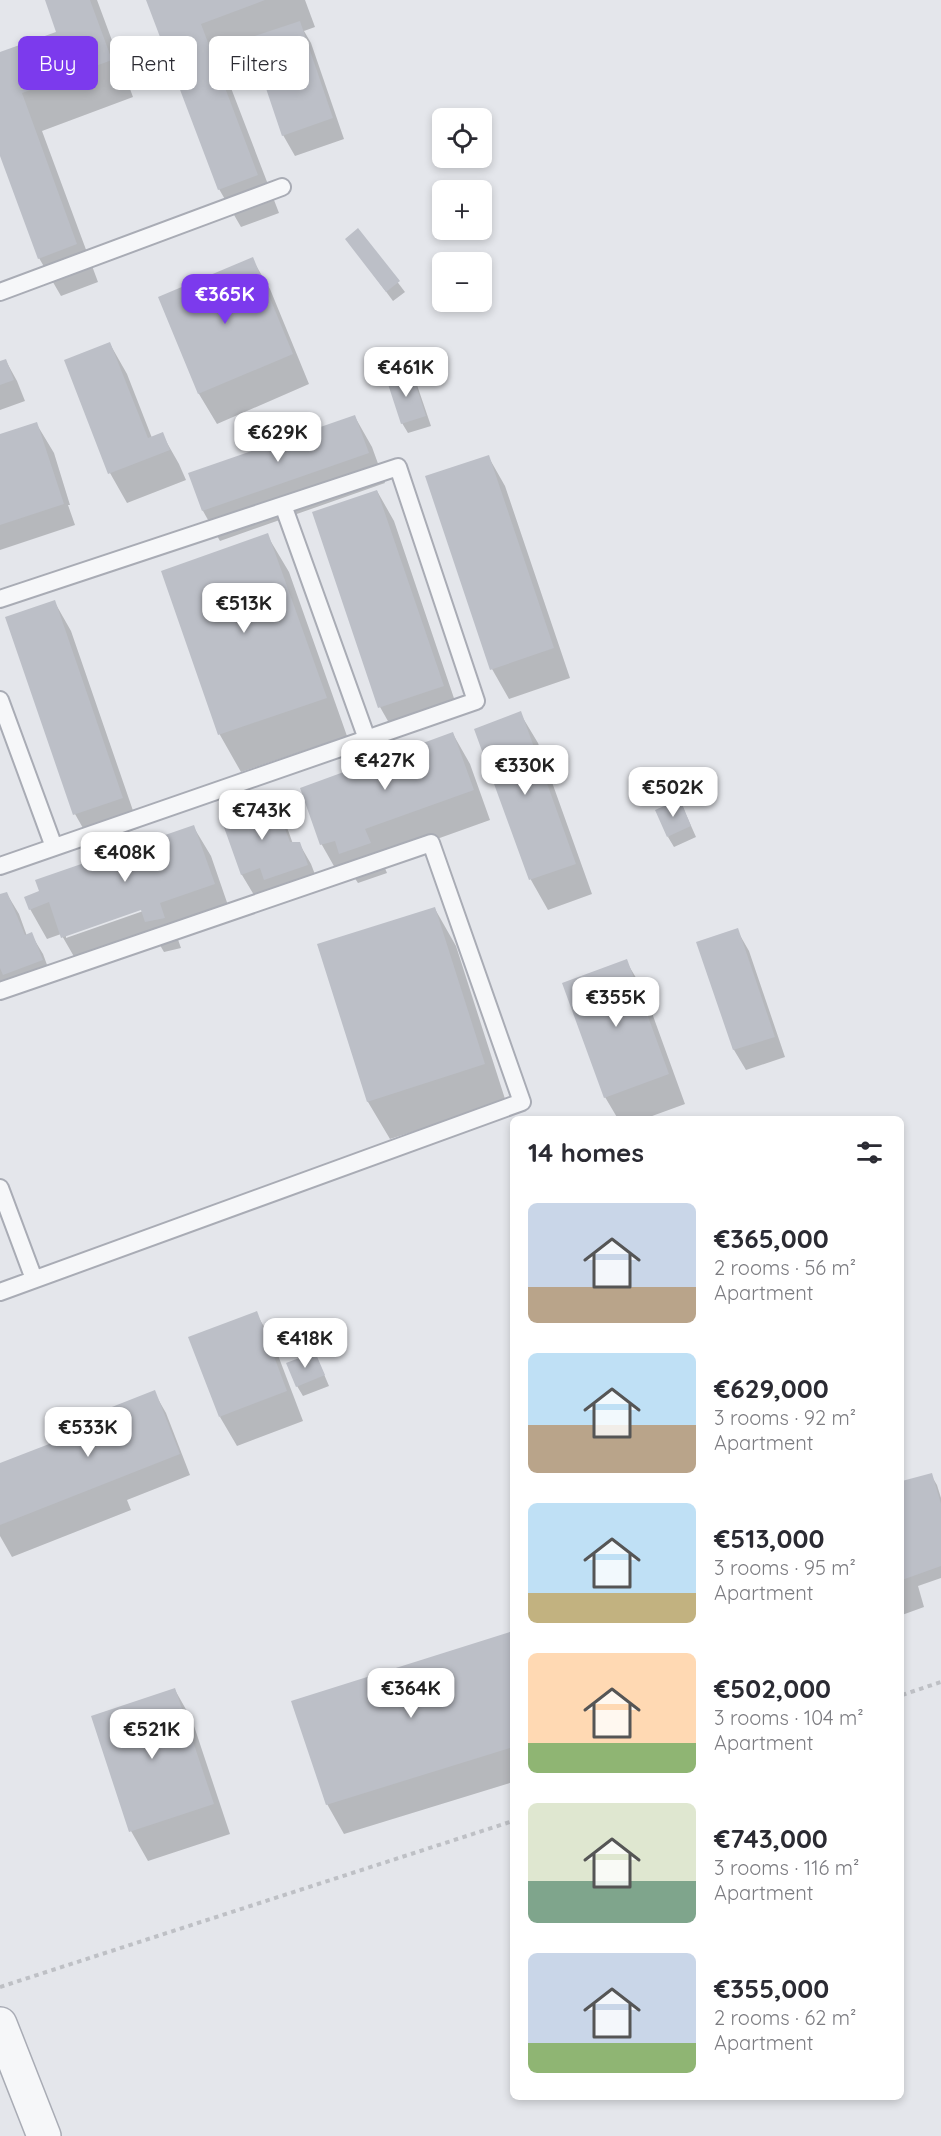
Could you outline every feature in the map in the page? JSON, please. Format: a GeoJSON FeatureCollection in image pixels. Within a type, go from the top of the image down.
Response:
{"type":"FeatureCollection","features":[{"type":"Feature","properties":{"kind":"street"},"geometry":{"type":"LineString","coordinates":[[0,2024],[44,2136]]}},
{"type":"Feature","properties":{"kind":"lane"},"geometry":{"type":"LineString","coordinates":[[0,292],[282,187]]}},
{"type":"Feature","properties":{"kind":"lane"},"geometry":{"type":"LineString","coordinates":[[0,599],[398,467],[476,701],[0,866]]}},
{"type":"Feature","properties":{"kind":"lane"},"geometry":{"type":"LineString","coordinates":[[284,505],[367,739]]}},
{"type":"Feature","properties":{"kind":"lane"},"geometry":{"type":"LineString","coordinates":[[0,700],[54,847]]}},
{"type":"Feature","properties":{"kind":"lane"},"geometry":{"type":"LineString","coordinates":[[0,991],[431,843],[522,1102],[0,1292]]}},
{"type":"Feature","properties":{"kind":"lane"},"geometry":{"type":"LineString","coordinates":[[0,1188],[34,1279]]}},
{"type":"Feature","properties":{"kind":"path"},"geometry":{"type":"LineString","coordinates":[[904,1694],[941,1682]]}},
{"type":"Feature","properties":{"kind":"path"},"geometry":{"type":"LineString","coordinates":[[0,1986],[510,1822]]}},
{"type":"Feature","properties":{"kind":"building"},"geometry":{"type":"Polygon","coordinates":[[[45,0],[90,0],[110,55],[110,61],[98,65],[98,36],[45,36],[56,32],[45,0]]]}},
{"type":"Feature","properties":{"kind":"building"},"geometry":{"type":"Polygon","coordinates":[[[146,0],[265,0],[201,24],[209,45],[209,90],[226,90],[258,175],[218,190],[180,90],[197,90],[197,36],[160,36],[146,0]]]}},
{"type":"Feature","properties":{"kind":"building"},"geometry":{"type":"Polygon","coordinates":[[[300,21],[305,36],[255,36],[300,21]]]}},
{"type":"Feature","properties":{"kind":"building"},"geometry":{"type":"Polygon","coordinates":[[[18,46],[18,90],[30,90],[22,93],[77,244],[38,259],[0,156],[0,52],[18,46]]]}},
{"type":"Feature","properties":{"kind":"building"},"geometry":{"type":"Polygon","coordinates":[[[309,47],[333,118],[282,136],[267,90],[309,90],[309,47]]]}},
{"type":"Feature","properties":{"kind":"building"},"geometry":{"type":"Polygon","coordinates":[[[358,228],[400,281],[386,292],[345,239],[358,228]]]}},
{"type":"Feature","properties":{"kind":"building"},"geometry":{"type":"Polygon","coordinates":[[[253,257],[293,354],[198,394],[158,297],[253,257]]]}},
{"type":"Feature","properties":{"kind":"building"},"geometry":{"type":"Polygon","coordinates":[[[110,342],[148,438],[163,432],[170,450],[108,474],[64,360],[110,342]]]}},
{"type":"Feature","properties":{"kind":"building"},"geometry":{"type":"Polygon","coordinates":[[[6,359],[14,380],[0,385],[0,361],[6,359]]]}},
{"type":"Feature","properties":{"kind":"building"},"geometry":{"type":"Polygon","coordinates":[[[412,373],[426,416],[401,424],[387,381],[412,373]]]}},
{"type":"Feature","properties":{"kind":"building"},"geometry":{"type":"Polygon","coordinates":[[[355,415],[369,453],[202,511],[188,473],[355,415]]]}},
{"type":"Feature","properties":{"kind":"building"},"geometry":{"type":"Polygon","coordinates":[[[37,422],[64,504],[0,525],[0,434],[37,422]]]}},
{"type":"Feature","properties":{"kind":"building"},"geometry":{"type":"Polygon","coordinates":[[[489,455],[554,648],[490,670],[425,476],[489,455]]]}},
{"type":"Feature","properties":{"kind":"building"},"geometry":{"type":"Polygon","coordinates":[[[377,490],[444,686],[378,708],[312,512],[377,490]]]}},
{"type":"Feature","properties":{"kind":"building"},"geometry":{"type":"Polygon","coordinates":[[[268,533],[327,698],[218,735],[161,571],[268,533]]]}},
{"type":"Feature","properties":{"kind":"building"},"geometry":{"type":"Polygon","coordinates":[[[55,600],[123,798],[73,815],[5,617],[55,600]]]}},
{"type":"Feature","properties":{"kind":"building"},"geometry":{"type":"Polygon","coordinates":[[[521,711],[576,864],[529,880],[474,729],[521,711]]]}},
{"type":"Feature","properties":{"kind":"building"},"geometry":{"type":"Polygon","coordinates":[[[453,732],[474,790],[365,829],[371,843],[339,854],[335,841],[320,845],[300,788],[453,732]]]}},
{"type":"Feature","properties":{"kind":"building"},"geometry":{"type":"Polygon","coordinates":[[[273,797],[290,842],[300,842],[308,865],[264,880],[260,868],[241,875],[220,816],[273,797]]]}},
{"type":"Feature","properties":{"kind":"building"},"geometry":{"type":"Polygon","coordinates":[[[680,799],[691,826],[667,837],[655,810],[680,799]]]}},
{"type":"Feature","properties":{"kind":"building"},"geometry":{"type":"Polygon","coordinates":[[[194,825],[215,884],[160,903],[165,918],[145,922],[141,910],[61,938],[49,902],[29,910],[24,897],[39,891],[35,880],[194,825]]]}},
{"type":"Feature","properties":{"kind":"building"},"geometry":{"type":"Polygon","coordinates":[[[7,892],[25,935],[32,932],[43,960],[3,975],[0,968],[0,894],[7,892]]]}},
{"type":"Feature","properties":{"kind":"building"},"geometry":{"type":"Polygon","coordinates":[[[435,907],[485,1064],[367,1102],[317,944],[435,907]]]}},
{"type":"Feature","properties":{"kind":"building"},"geometry":{"type":"Polygon","coordinates":[[[738,928],[775,1037],[733,1050],[696,942],[738,928]]]}},
{"type":"Feature","properties":{"kind":"building"},"geometry":{"type":"Polygon","coordinates":[[[627,959],[669,1074],[604,1098],[562,983],[627,959]]]}},
{"type":"Feature","properties":{"kind":"building"},"geometry":{"type":"Polygon","coordinates":[[[257,1311],[287,1391],[219,1417],[188,1337],[257,1311]]]}},
{"type":"Feature","properties":{"kind":"building"},"geometry":{"type":"Polygon","coordinates":[[[315,1352],[325,1375],[296,1387],[286,1363],[315,1352]]]}},
{"type":"Feature","properties":{"kind":"building"},"geometry":{"type":"Polygon","coordinates":[[[155,1390],[180,1454],[0,1525],[0,1463],[93,1427],[89,1416],[155,1390]]]}},
{"type":"Feature","properties":{"kind":"building"},"geometry":{"type":"Polygon","coordinates":[[[932,1473],[941,1504],[941,1566],[904,1579],[904,1480],[932,1473]]]}},
{"type":"Feature","properties":{"kind":"building"},"geometry":{"type":"Polygon","coordinates":[[[510,1632],[510,1748],[326,1805],[291,1701],[510,1632]]]}},
{"type":"Feature","properties":{"kind":"building"},"geometry":{"type":"Polygon","coordinates":[[[175,1688],[214,1804],[129,1832],[91,1716],[175,1688]]]}}]}
